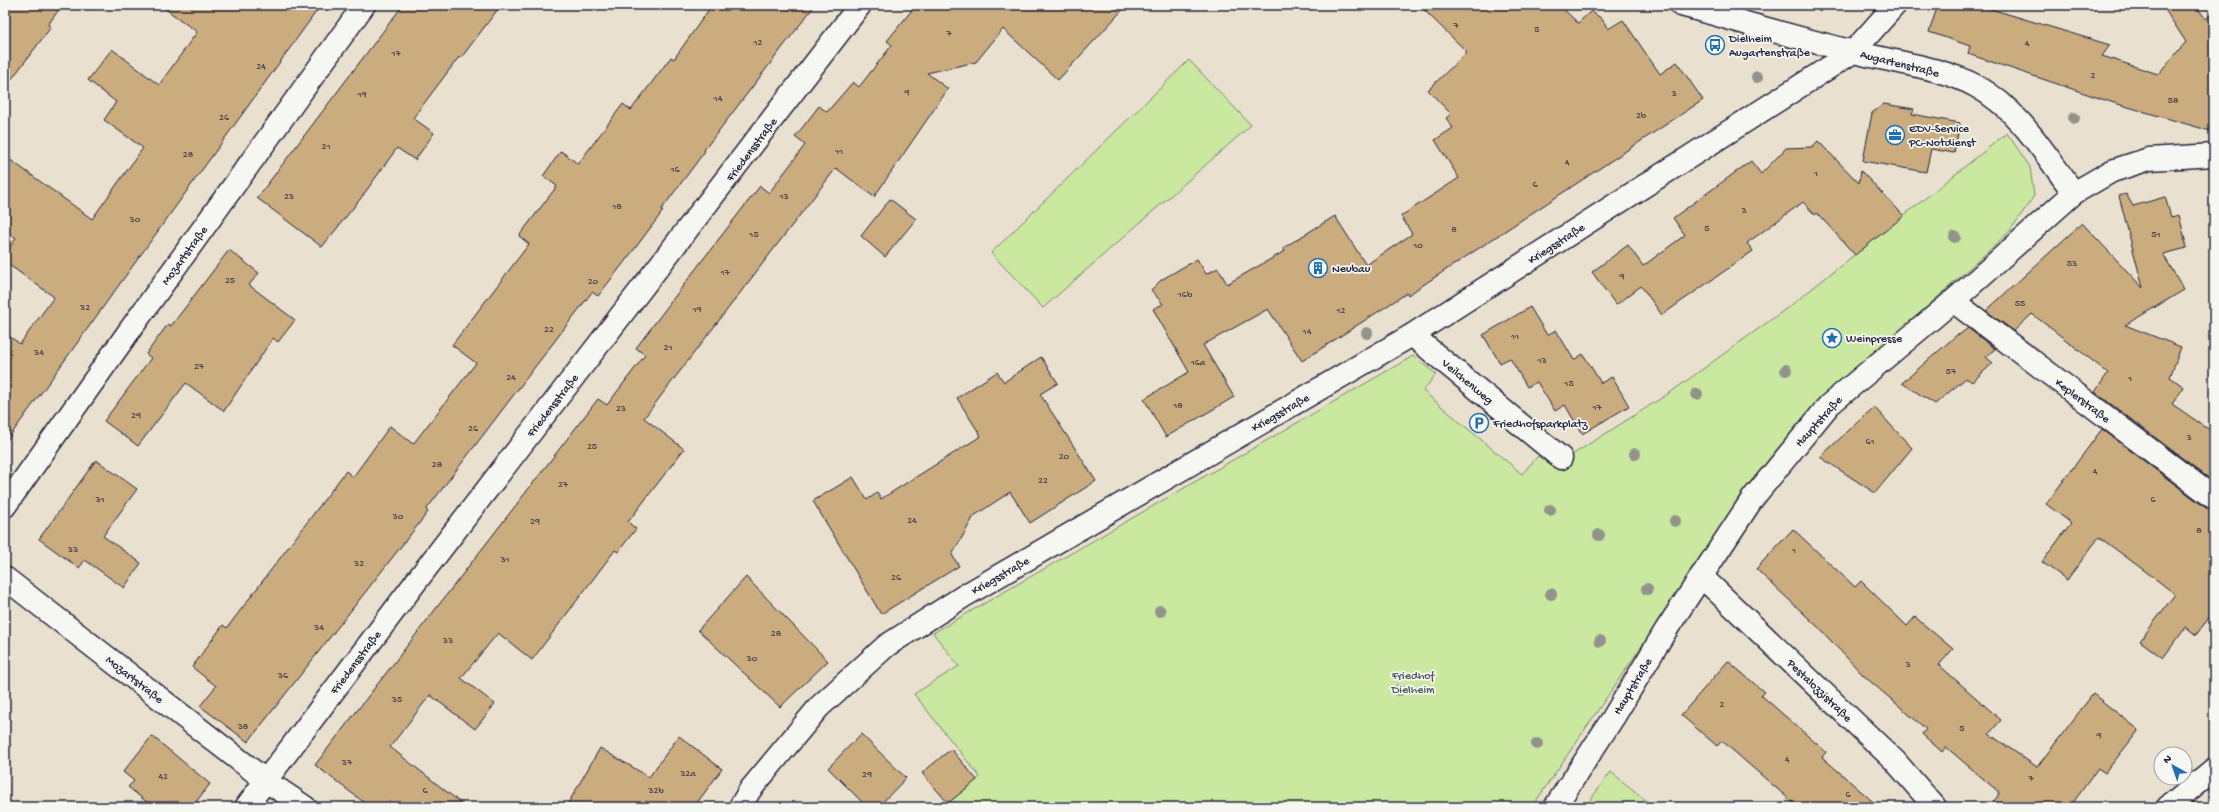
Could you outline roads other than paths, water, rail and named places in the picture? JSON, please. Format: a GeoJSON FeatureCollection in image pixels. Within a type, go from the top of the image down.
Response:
{"type":"FeatureCollection","features":[{"type":"Feature","properties":{"kind":"street","name":"Mozartstraße"},"geometry":{"type":"LineString","coordinates":[[5,506],[364,5]]}},
{"type":"Feature","properties":{"kind":"street","name":"Friedensstraße"},"geometry":{"type":"LineString","coordinates":[[246,807],[418,579],[860,5]]}},
{"type":"Feature","properties":{"kind":"street","name":"Augartenstraße"},"geometry":{"type":"LineString","coordinates":[[1681,5],[1853,52],[1936,71],[1976,86],[2000,103],[2020,123],[2074,193]]}},
{"type":"Feature","properties":{"kind":"street","name":"Kriegsstraße"},"geometry":{"type":"LineString","coordinates":[[740,807],[750,790],[818,707],[886,646],[964,596],[1412,335],[1853,52],[1895,5]]}},
{"type":"Feature","properties":{"kind":"street","name":"Hauptstraße"},"geometry":{"type":"LineString","coordinates":[[1555,807],[1613,718],[1701,576],[1753,498],[1829,405],[1953,301],[2074,193],[2112,171],[2149,159],[2214,155]]}},
{"type":"Feature","properties":{"kind":"street","name":"Keplerstraße"},"geometry":{"type":"LineString","coordinates":[[1953,301],[2214,498]]}},
{"type":"Feature","properties":{"kind":"street","name":"Veilchenweg"},"geometry":{"type":"LineString","coordinates":[[1412,335],[1561,458]]}},
{"type":"Feature","properties":{"kind":"street","name":"Pestalozzistraße"},"geometry":{"type":"LineString","coordinates":[[1701,576],[1895,761],[1935,807]]}},
{"type":"Feature","properties":{"kind":"street","name":"Mozartstraße"},"geometry":{"type":"LineString","coordinates":[[5,578],[265,780],[305,807]]}},
{"type":"Feature","properties":{"kind":"street"},"geometry":{"type":"LineString","coordinates":[[2168,807],[2214,770]]}},
{"type":"Feature","properties":{"kind":"place","name":"Dielheim Augartenstraße"},"geometry":{"type":"Point","coordinates":[1715,45]}},
{"type":"Feature","properties":{"kind":"place","name":"EDV-Service PC-Notdienst"},"geometry":{"type":"Point","coordinates":[1895,135]}},
{"type":"Feature","properties":{"kind":"place","name":"Neubau"},"geometry":{"type":"Point","coordinates":[1318,268]}},
{"type":"Feature","properties":{"kind":"place","name":"Weinpresse"},"geometry":{"type":"Point","coordinates":[1832,338]}},
{"type":"Feature","properties":{"kind":"place","name":"Friedhofsparkplatz"},"geometry":{"type":"Point","coordinates":[1479,423]}},
{"type":"Feature","properties":{"kind":"park label","name":"Friedhof Dielheim"},"geometry":{"type":"Point","coordinates":[1413,682]}}]}
